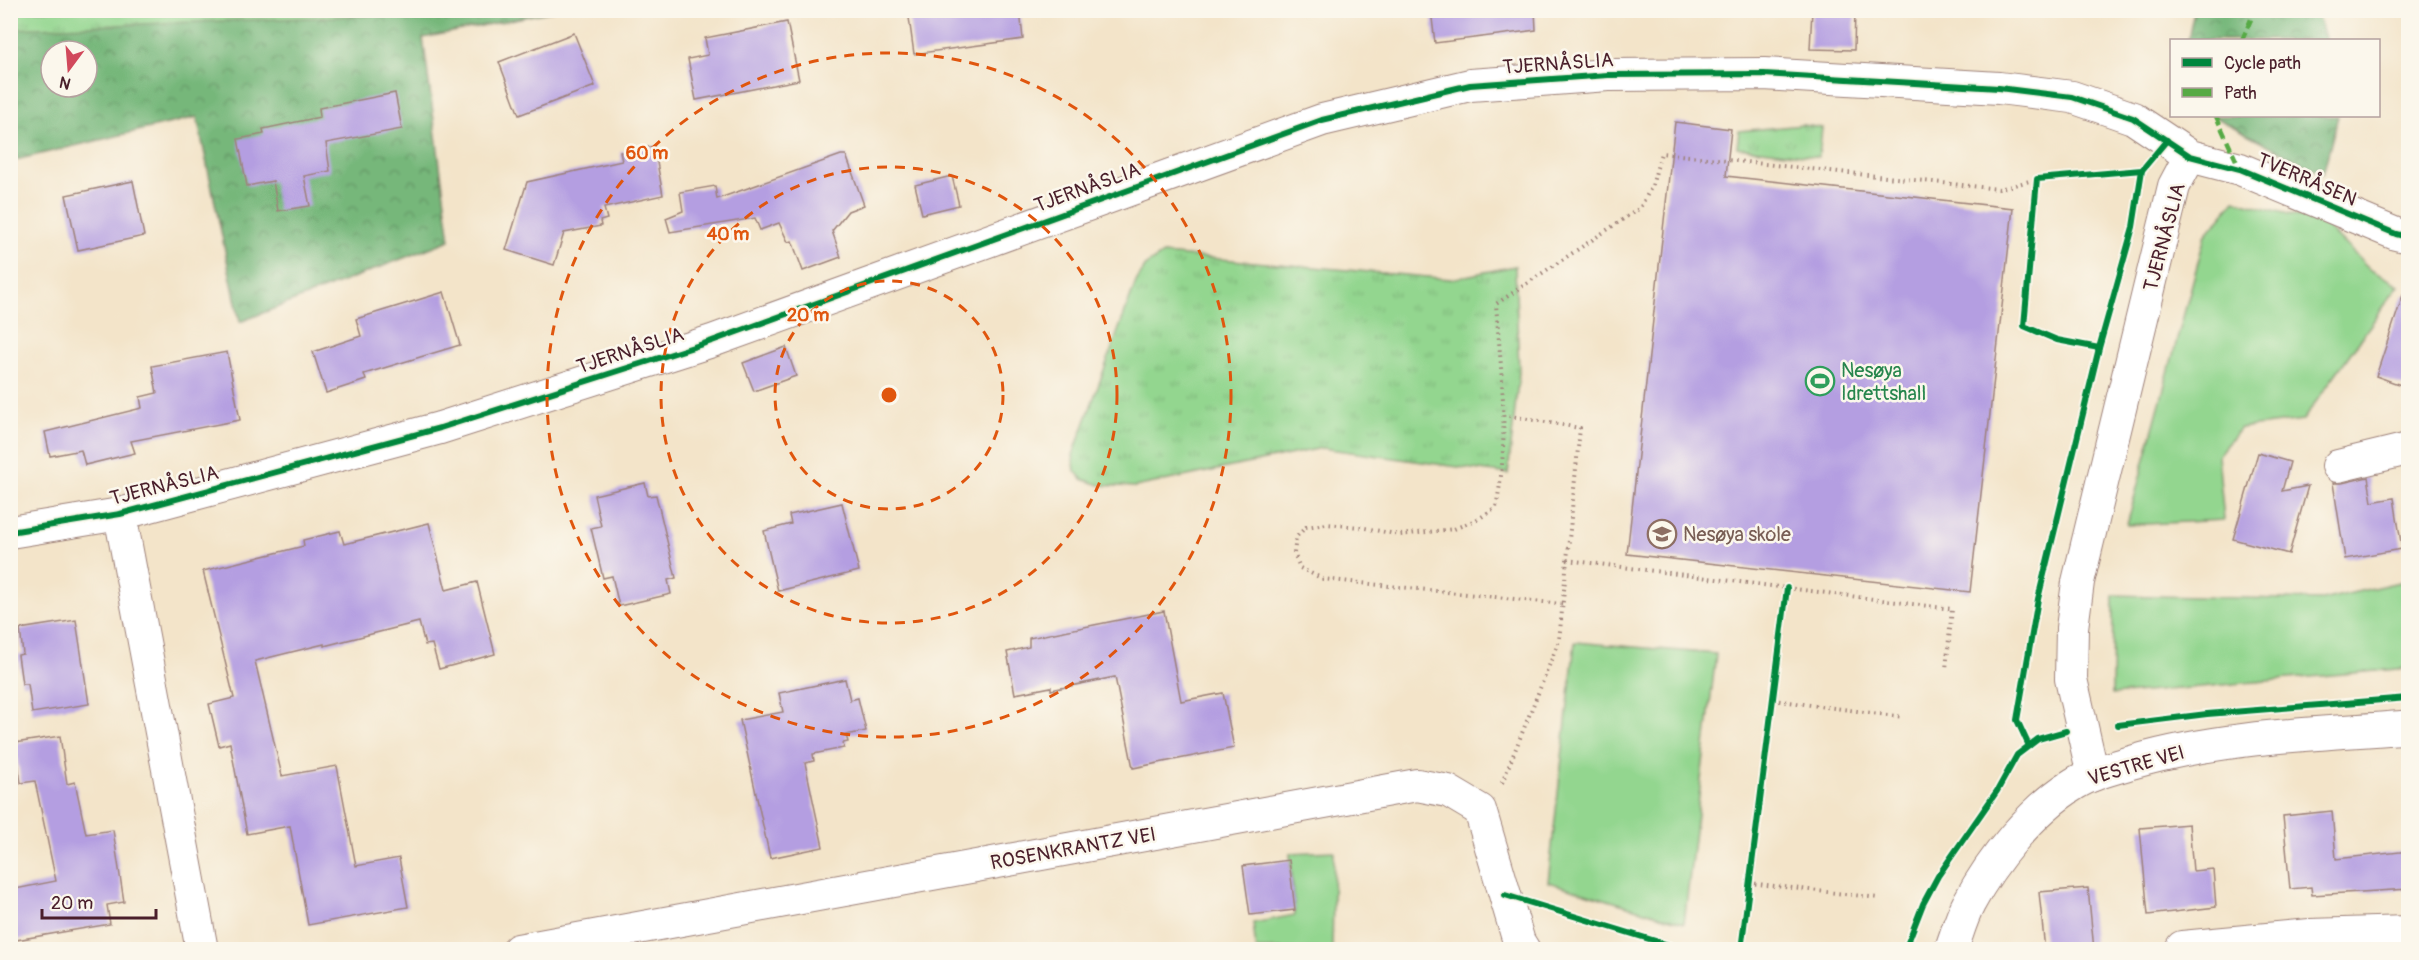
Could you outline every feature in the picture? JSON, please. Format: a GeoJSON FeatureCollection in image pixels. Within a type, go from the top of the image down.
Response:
{"type":"FeatureCollection","features":[{"type":"Feature","properties":{"kind":"street","name":"TJERNÅSLIA"},"geometry":{"type":"LineString","coordinates":[[10,532],[120,514],[440,428],[712,341],[1322,120],[1470,86],[1608,75],[1764,74],[1999,88],[2072,97],[2133,118],[2190,156],[2174,186],[2078,582],[2072,628],[2071,679],[2093,775]]}},
{"type":"Feature","properties":{"kind":"street","name":"TVERRÅSEN"},"geometry":{"type":"LineString","coordinates":[[2190,156],[2240,169],[2396,234],[2409,237]]}},
{"type":"Feature","properties":{"kind":"street"},"geometry":{"type":"LineString","coordinates":[[2338,466],[2409,449]]}},
{"type":"Feature","properties":{"kind":"street"},"geometry":{"type":"LineString","coordinates":[[120,514],[202,950]]}},
{"type":"Feature","properties":{"kind":"street","name":"VESTRE VEI"},"geometry":{"type":"LineString","coordinates":[[1951,950],[1970,902],[1993,863],[2037,815],[2074,784],[2093,775],[2149,758],[2208,745],[2277,737],[2409,727]]}},
{"type":"Feature","properties":{"kind":"street","name":"ROSENKRANTZ VEI"},"geometry":{"type":"LineString","coordinates":[[518,950],[1417,785],[1448,791],[1479,810]]}},
{"type":"Feature","properties":{"kind":"street"},"geometry":{"type":"LineString","coordinates":[[1479,810],[1519,942],[1524,950]]}},
{"type":"Feature","properties":{"kind":"street"},"geometry":{"type":"LineString","coordinates":[[2182,948],[2310,935],[2409,932]]}},
{"type":"Feature","properties":{"kind":"path"},"geometry":{"type":"LineString","coordinates":[[1562,604],[1323,579],[1300,568],[1294,553],[1296,537],[1306,527],[1326,524],[1360,527],[1400,535],[1454,529],[1480,518],[1496,507],[1504,415],[1497,304],[1640,208],[1652,186],[1661,153],[1999,189],[2049,178]]}},
{"type":"Feature","properties":{"kind":"path"},"geometry":{"type":"LineString","coordinates":[[2036,188],[2037,179]]}},
{"type":"Feature","properties":{"kind":"path"},"geometry":{"type":"LineString","coordinates":[[1479,810],[1497,797],[1559,640],[1580,428],[1504,415]]}},
{"type":"Feature","properties":{"kind":"path"},"geometry":{"type":"LineString","coordinates":[[1567,560],[1952,609],[1946,669]]}},
{"type":"Feature","properties":{"kind":"path"},"geometry":{"type":"LineString","coordinates":[[1786,598],[1787,588]]}},
{"type":"Feature","properties":{"kind":"path"},"geometry":{"type":"LineString","coordinates":[[1772,711],[1774,690]]}},
{"type":"Feature","properties":{"kind":"path"},"geometry":{"type":"LineString","coordinates":[[1773,700],[1903,717]]}},
{"type":"Feature","properties":{"kind":"path"},"geometry":{"type":"LineString","coordinates":[[1748,894],[1751,872]]}},
{"type":"Feature","properties":{"kind":"path"},"geometry":{"type":"LineString","coordinates":[[1749,883],[1879,898]]}},
{"type":"Feature","properties":{"kind":"green space"},"geometry":{"type":"Polygon","coordinates":[[[11,10],[441,11],[11,29],[11,10]]]}},
{"type":"Feature","properties":{"kind":"green space"},"geometry":{"type":"Polygon","coordinates":[[[10,11],[553,11],[423,38],[450,240],[240,322],[197,117],[11,161],[10,11]]]}},
{"type":"Feature","properties":{"kind":"green space"},"geometry":{"type":"Polygon","coordinates":[[[2194,11],[2316,11],[2326,39],[2188,39],[2194,11]]]}},
{"type":"Feature","properties":{"kind":"green space"},"geometry":{"type":"Polygon","coordinates":[[[2215,117],[2338,117],[2323,174],[2215,117]]]}},
{"type":"Feature","properties":{"kind":"green space"},"geometry":{"type":"Polygon","coordinates":[[[1803,125],[1822,128],[1819,157],[1737,147],[1739,131],[1803,125]]]}},
{"type":"Feature","properties":{"kind":"green space"},"geometry":{"type":"Polygon","coordinates":[[[2235,200],[2323,223],[2371,270],[2399,285],[2303,420],[2240,428],[2218,455],[2224,520],[2127,525],[2205,236],[2235,200]]]}},
{"type":"Feature","properties":{"kind":"green space"},"geometry":{"type":"Polygon","coordinates":[[[1163,254],[1451,279],[1515,266],[1519,372],[1508,474],[1322,448],[1135,487],[1100,485],[1082,479],[1075,471],[1073,455],[1136,282],[1146,265],[1163,254]]]}},
{"type":"Feature","properties":{"kind":"green space"},"geometry":{"type":"Polygon","coordinates":[[[2408,580],[2408,668],[2112,695],[2113,595],[2322,600],[2408,580]]]}},
{"type":"Feature","properties":{"kind":"green space"},"geometry":{"type":"Polygon","coordinates":[[[1575,642],[1716,654],[1684,923],[1548,882],[1575,642]]]}},
{"type":"Feature","properties":{"kind":"green space"},"geometry":{"type":"Polygon","coordinates":[[[1334,851],[1332,949],[1256,949],[1253,923],[1295,915],[1290,853],[1334,851]]]}},
{"type":"Feature","properties":{"kind":"building"},"geometry":{"type":"Polygon","coordinates":[[[908,10],[1020,10],[1023,39],[914,54],[908,10]]]}},
{"type":"Feature","properties":{"kind":"building"},"geometry":{"type":"Polygon","coordinates":[[[1431,10],[1535,10],[1536,30],[1435,43],[1431,10]]]}},
{"type":"Feature","properties":{"kind":"building"},"geometry":{"type":"Polygon","coordinates":[[[1812,10],[1855,10],[1854,50],[1810,49],[1812,10]]]}},
{"type":"Feature","properties":{"kind":"building"},"geometry":{"type":"Polygon","coordinates":[[[787,22],[799,80],[696,100],[688,59],[708,55],[705,38],[787,22]]]}},
{"type":"Feature","properties":{"kind":"building"},"geometry":{"type":"Polygon","coordinates":[[[574,33],[595,86],[519,115],[499,62],[574,33]]]}},
{"type":"Feature","properties":{"kind":"building"},"geometry":{"type":"Polygon","coordinates":[[[395,93],[402,129],[326,143],[330,171],[304,176],[310,206],[278,211],[273,181],[247,186],[238,139],[264,134],[263,129],[320,117],[319,108],[395,93]]]}},
{"type":"Feature","properties":{"kind":"building","name":"Nesøya Idrettshall"},"geometry":{"type":"Polygon","coordinates":[[[1675,122],[1731,129],[1726,176],[2013,208],[1970,592],[1627,554],[1675,122]]]}},
{"type":"Feature","properties":{"kind":"building"},"geometry":{"type":"Polygon","coordinates":[[[654,146],[663,195],[604,208],[607,219],[600,221],[601,226],[564,233],[554,265],[506,250],[527,182],[622,161],[620,152],[654,146]]]}},
{"type":"Feature","properties":{"kind":"building"},"geometry":{"type":"Polygon","coordinates":[[[846,155],[864,205],[848,211],[832,231],[841,257],[803,271],[792,241],[788,242],[779,223],[760,230],[755,218],[670,232],[666,218],[683,211],[680,192],[715,186],[717,199],[846,155]]]}},
{"type":"Feature","properties":{"kind":"building"},"geometry":{"type":"Polygon","coordinates":[[[952,176],[959,205],[922,214],[915,185],[952,176]]]}},
{"type":"Feature","properties":{"kind":"building"},"geometry":{"type":"Polygon","coordinates":[[[133,181],[144,236],[78,250],[66,195],[133,181]]]}},
{"type":"Feature","properties":{"kind":"building"},"geometry":{"type":"Polygon","coordinates":[[[444,292],[460,345],[364,374],[366,380],[326,393],[313,352],[361,336],[356,319],[444,292]]]}},
{"type":"Feature","properties":{"kind":"building"},"geometry":{"type":"Polygon","coordinates":[[[2403,295],[2409,296],[2409,388],[2376,376],[2403,295]]]}},
{"type":"Feature","properties":{"kind":"building"},"geometry":{"type":"Polygon","coordinates":[[[786,347],[796,376],[754,391],[743,363],[786,347]]]}},
{"type":"Feature","properties":{"kind":"building"},"geometry":{"type":"Polygon","coordinates":[[[227,352],[240,420],[131,441],[135,453],[85,465],[81,450],[50,456],[45,432],[142,408],[140,397],[157,393],[152,366],[227,352]]]}},
{"type":"Feature","properties":{"kind":"building"},"geometry":{"type":"Polygon","coordinates":[[[2258,453],[2290,462],[2282,491],[2308,486],[2289,554],[2233,539],[2258,453]]]}},
{"type":"Feature","properties":{"kind":"building"},"geometry":{"type":"Polygon","coordinates":[[[2368,477],[2372,502],[2394,498],[2402,549],[2345,559],[2333,483],[2368,477]]]}},
{"type":"Feature","properties":{"kind":"building"},"geometry":{"type":"Polygon","coordinates":[[[645,483],[648,496],[656,495],[676,578],[668,580],[671,594],[619,606],[612,576],[603,578],[591,528],[601,526],[594,495],[645,483]]]}},
{"type":"Feature","properties":{"kind":"building"},"geometry":{"type":"Polygon","coordinates":[[[842,503],[859,571],[778,591],[764,531],[791,524],[789,515],[842,503]]]}},
{"type":"Feature","properties":{"kind":"building"},"geometry":{"type":"Polygon","coordinates":[[[429,523],[446,590],[477,582],[495,654],[439,669],[432,644],[425,645],[419,622],[255,661],[282,776],[337,766],[356,866],[399,858],[408,907],[308,925],[290,826],[247,834],[230,743],[219,746],[209,704],[234,698],[203,571],[304,546],[303,540],[340,531],[344,544],[429,523]]]}},
{"type":"Feature","properties":{"kind":"building"},"geometry":{"type":"Polygon","coordinates":[[[1164,611],[1181,701],[1223,693],[1234,748],[1133,768],[1115,677],[1051,690],[1051,687],[1015,694],[1007,652],[1029,647],[1029,638],[1164,611]]]}},
{"type":"Feature","properties":{"kind":"building"},"geometry":{"type":"Polygon","coordinates":[[[76,620],[89,704],[32,713],[28,684],[22,684],[18,655],[23,654],[20,629],[76,620]]]}},
{"type":"Feature","properties":{"kind":"building"},"geometry":{"type":"Polygon","coordinates":[[[845,679],[850,700],[858,698],[866,731],[846,735],[848,742],[843,743],[844,748],[813,754],[814,761],[805,763],[823,847],[770,858],[740,720],[783,712],[779,693],[845,679]]]}},
{"type":"Feature","properties":{"kind":"building"},"geometry":{"type":"Polygon","coordinates":[[[60,736],[67,784],[75,782],[86,834],[113,830],[124,902],[107,905],[110,924],[10,941],[10,890],[56,881],[35,781],[21,783],[15,743],[60,736]]]}},
{"type":"Feature","properties":{"kind":"building"},"geometry":{"type":"Polygon","coordinates":[[[2332,811],[2336,859],[2409,851],[2409,889],[2312,895],[2311,887],[2290,889],[2283,816],[2332,811]]]}},
{"type":"Feature","properties":{"kind":"building"},"geometry":{"type":"Polygon","coordinates":[[[2189,824],[2193,871],[2213,869],[2216,907],[2148,915],[2140,828],[2189,824]]]}},
{"type":"Feature","properties":{"kind":"building"},"geometry":{"type":"Polygon","coordinates":[[[1289,860],[1295,910],[1250,915],[1243,866],[1289,860]]]}},
{"type":"Feature","properties":{"kind":"building"},"geometry":{"type":"Polygon","coordinates":[[[2088,888],[2094,950],[2045,950],[2039,892],[2088,888]]]}},
{"type":"Feature","properties":{"kind":"marked path"},"geometry":{"type":"LineString","coordinates":[[2242,39],[2255,10]]}},
{"type":"Feature","properties":{"kind":"marked path"},"geometry":{"type":"LineString","coordinates":[[2216,117],[2240,169]]}},
{"type":"Feature","properties":{"kind":"cycle path"},"geometry":{"type":"LineString","coordinates":[[10,532],[120,514],[440,428],[712,341],[1322,120],[1470,85],[1608,75],[1764,74],[1999,88],[2072,97],[2133,118],[2190,156],[2240,169],[2408,237]]}},
{"type":"Feature","properties":{"kind":"cycle path"},"geometry":{"type":"LineString","coordinates":[[2099,348],[2057,340],[2024,326],[2037,179],[2142,170],[2167,140]]}},
{"type":"Feature","properties":{"kind":"cycle path"},"geometry":{"type":"LineString","coordinates":[[2029,746],[2017,720],[2038,599],[2099,348],[2133,227],[2142,170]]}},
{"type":"Feature","properties":{"kind":"cycle path"},"geometry":{"type":"LineString","coordinates":[[1741,950],[1787,588]]}},
{"type":"Feature","properties":{"kind":"cycle path"},"geometry":{"type":"LineString","coordinates":[[2118,725],[2207,714],[2408,698]]}},
{"type":"Feature","properties":{"kind":"cycle path"},"geometry":{"type":"LineString","coordinates":[[1905,950],[1923,904],[1938,876],[1997,791],[2017,755],[2038,739],[2066,731]]}},
{"type":"Feature","properties":{"kind":"cycle path"},"geometry":{"type":"LineString","coordinates":[[1505,895],[1685,950]]}},
{"type":"Feature","properties":{"kind":"place","name":"Nesøya Idrettshall"},"geometry":{"type":"Point","coordinates":[1820,381]}},
{"type":"Feature","properties":{"kind":"place","name":"Nesøya skole"},"geometry":{"type":"Point","coordinates":[1662,534]}}]}
